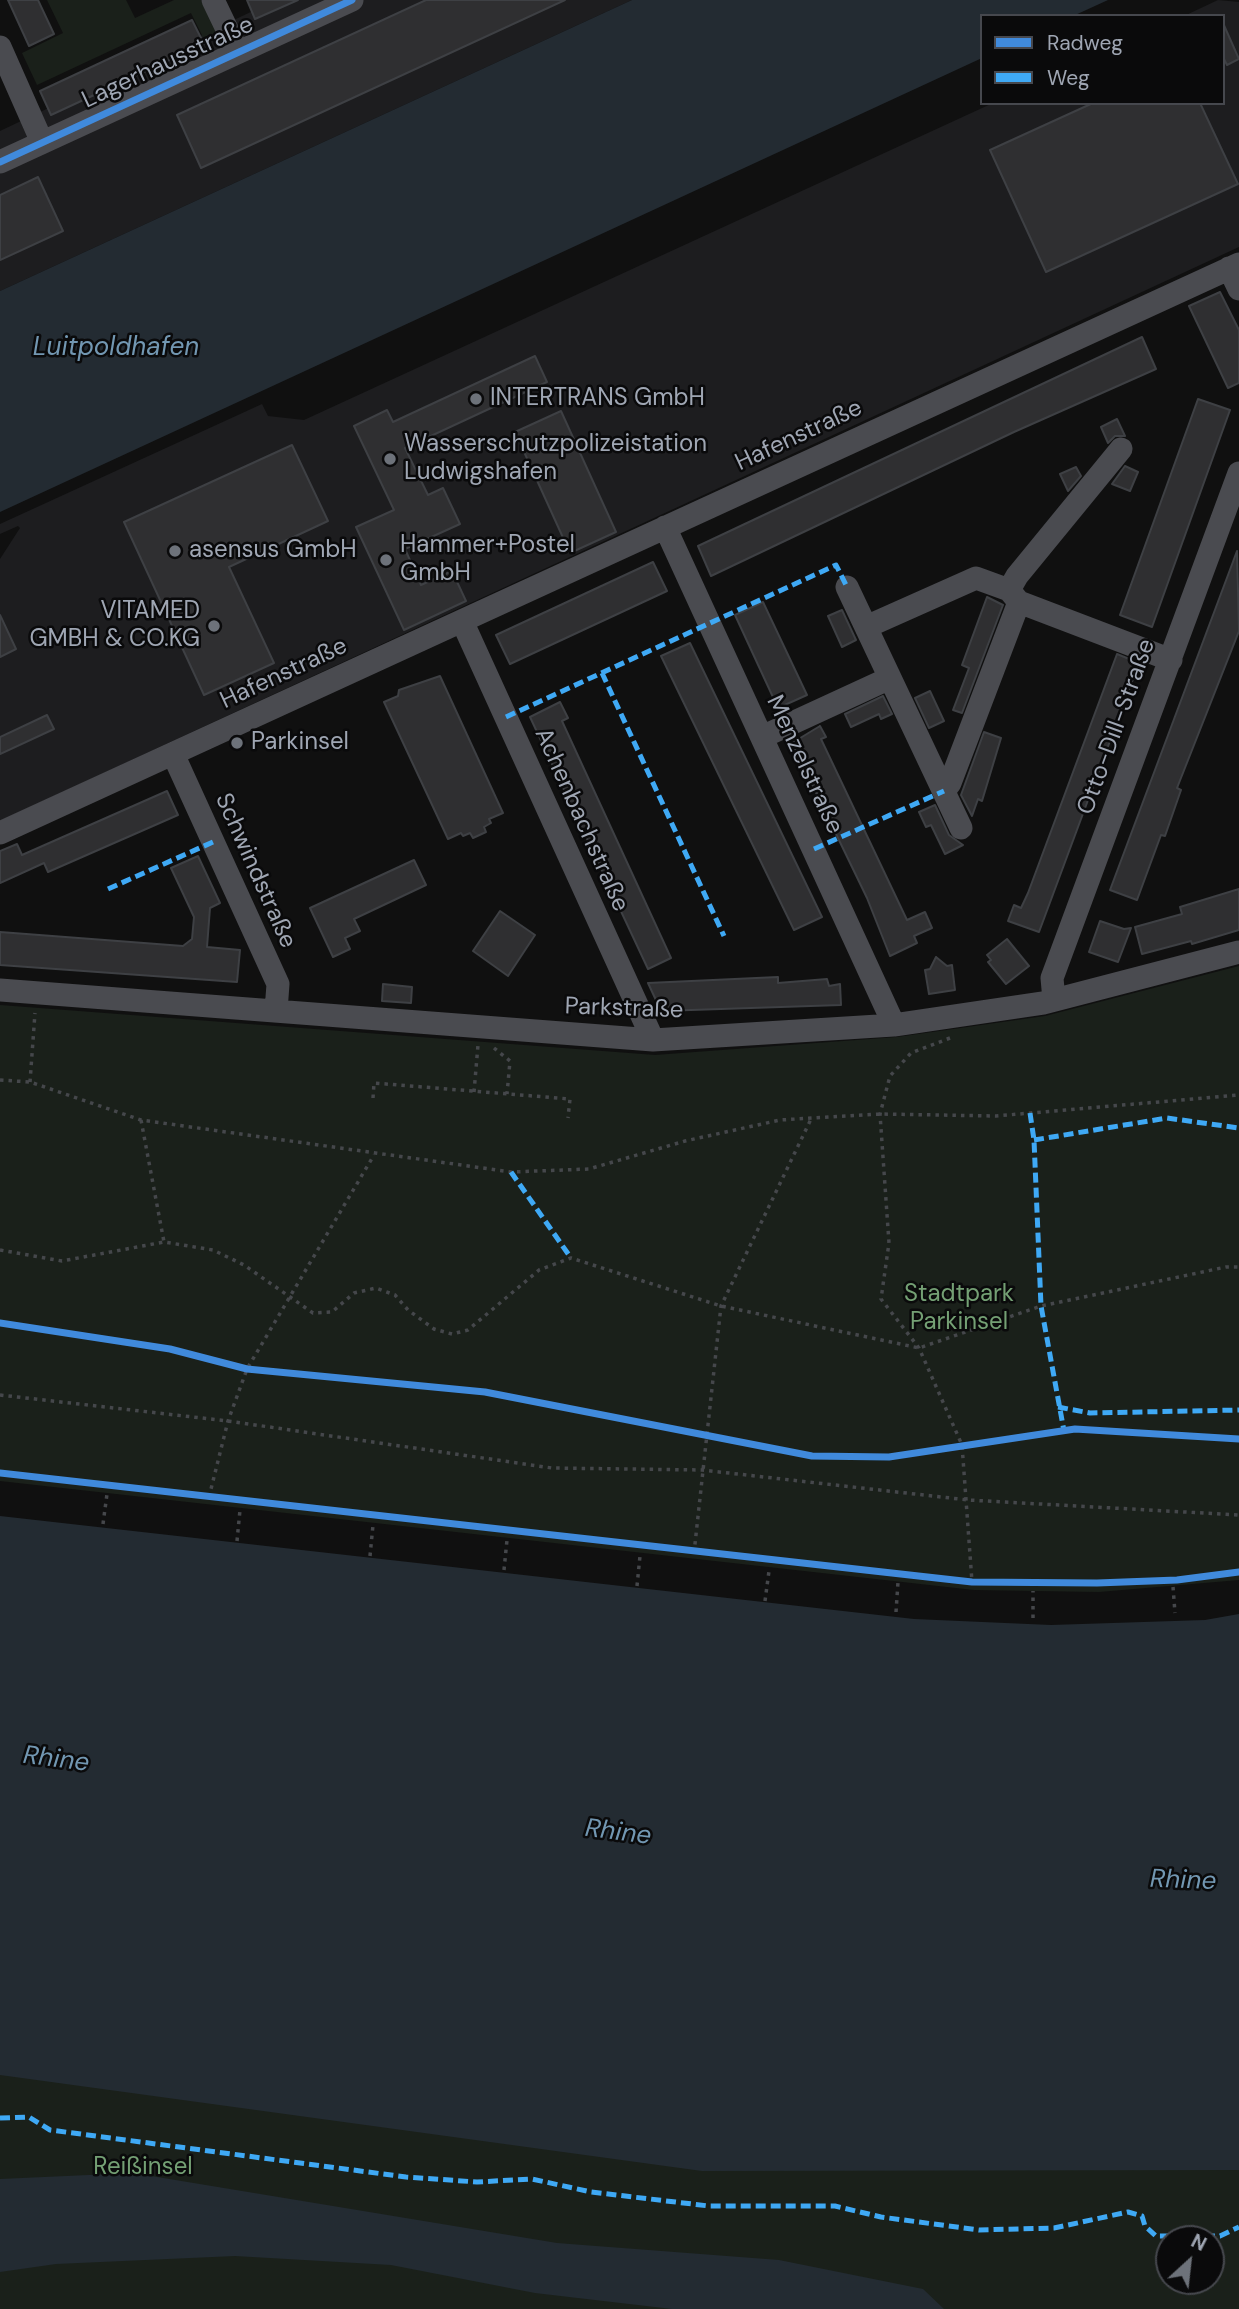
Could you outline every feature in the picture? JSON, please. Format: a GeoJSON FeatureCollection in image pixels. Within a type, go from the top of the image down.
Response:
{"type":"FeatureCollection","features":[{"type":"Feature","properties":{"kind":"street"},"geometry":{"type":"LineString","coordinates":[[213,0],[238,52]]}},
{"type":"Feature","properties":{"kind":"street","name":"Lagerhausstraße"},"geometry":{"type":"LineString","coordinates":[[0,162],[352,0]]}},
{"type":"Feature","properties":{"kind":"street"},"geometry":{"type":"LineString","coordinates":[[0,47],[42,142]]}},
{"type":"Feature","properties":{"kind":"street","name":"Hafenstraße"},"geometry":{"type":"LineString","coordinates":[[0,832],[666,527],[1236,274]]}},
{"type":"Feature","properties":{"kind":"street"},"geometry":{"type":"LineString","coordinates":[[944,791],[950,783],[1014,596],[1017,576],[1121,449]]}},
{"type":"Feature","properties":{"kind":"street","name":"Otto-Dill-Straße"},"geometry":{"type":"LineString","coordinates":[[1054,1000],[1052,978],[1239,473]]}},
{"type":"Feature","properties":{"kind":"street","name":"Menzelstraße"},"geometry":{"type":"LineString","coordinates":[[666,527],[894,1025]]}},
{"type":"Feature","properties":{"kind":"street"},"geometry":{"type":"LineString","coordinates":[[866,627],[976,578],[1171,660]]}},
{"type":"Feature","properties":{"kind":"street"},"geometry":{"type":"LineString","coordinates":[[847,587],[961,828]]}},
{"type":"Feature","properties":{"kind":"street","name":"Achenbachstraße"},"geometry":{"type":"LineString","coordinates":[[462,621],[653,1040]]}},
{"type":"Feature","properties":{"kind":"street"},"geometry":{"type":"LineString","coordinates":[[762,737],[890,678]]}},
{"type":"Feature","properties":{"kind":"street","name":"Schwindstraße"},"geometry":{"type":"LineString","coordinates":[[173,754],[278,984],[276,1012]]}},
{"type":"Feature","properties":{"kind":"street","name":"Parkstraße"},"geometry":{"type":"LineString","coordinates":[[0,990],[276,1012],[479,1035],[653,1040],[894,1025],[955,1016],[1054,1000],[1239,952]]}},
{"type":"Feature","properties":{"kind":"path"},"geometry":{"type":"LineString","coordinates":[[955,1016],[957,1035],[911,1053],[890,1076],[880,1114],[889,1243],[881,1298],[919,1348],[962,1445],[972,1582]]}},
{"type":"Feature","properties":{"kind":"path"},"geometry":{"type":"LineString","coordinates":[[30,1082],[34,1029]]}},
{"type":"Feature","properties":{"kind":"path"},"geometry":{"type":"LineString","coordinates":[[474,1091],[479,1035]]}},
{"type":"Feature","properties":{"kind":"path"},"geometry":{"type":"LineString","coordinates":[[479,1035],[510,1061],[507,1094]]}},
{"type":"Feature","properties":{"kind":"path"},"geometry":{"type":"LineString","coordinates":[[0,1080],[30,1082],[141,1120],[374,1155],[511,1172],[589,1169],[685,1141],[780,1120],[880,1114],[996,1116],[1239,1095]]}},
{"type":"Feature","properties":{"kind":"path"},"geometry":{"type":"LineString","coordinates":[[373,1098],[374,1083],[570,1099],[568,1118]]}},
{"type":"Feature","properties":{"kind":"path"},"geometry":{"type":"LineString","coordinates":[[694,1553],[722,1306],[813,1117]]}},
{"type":"Feature","properties":{"kind":"path"},"geometry":{"type":"LineString","coordinates":[[141,1120],[164,1242]]}},
{"type":"Feature","properties":{"kind":"path"},"geometry":{"type":"LineString","coordinates":[[209,1497],[228,1420],[247,1369],[374,1155]]}},
{"type":"Feature","properties":{"kind":"path"},"geometry":{"type":"LineString","coordinates":[[0,1250],[62,1261],[164,1242],[213,1250],[244,1265],[313,1313],[332,1312],[355,1293],[376,1288],[395,1295],[408,1310],[434,1329],[452,1334],[468,1330],[540,1270],[571,1258],[722,1306],[919,1348],[1041,1306],[1226,1267],[1239,1267]]}},
{"type":"Feature","properties":{"kind":"path"},"geometry":{"type":"LineString","coordinates":[[0,1395],[228,1420],[552,1468],[702,1470],[968,1500],[1239,1515]]}},
{"type":"Feature","properties":{"kind":"path"},"geometry":{"type":"LineString","coordinates":[[103,1524],[107,1494]]}},
{"type":"Feature","properties":{"kind":"path"},"geometry":{"type":"LineString","coordinates":[[237,1541],[240,1510]]}},
{"type":"Feature","properties":{"kind":"path"},"geometry":{"type":"LineString","coordinates":[[370,1556],[373,1525]]}},
{"type":"Feature","properties":{"kind":"path"},"geometry":{"type":"LineString","coordinates":[[504,1570],[507,1540]]}},
{"type":"Feature","properties":{"kind":"path"},"geometry":{"type":"LineString","coordinates":[[637,1586],[640,1556]]}},
{"type":"Feature","properties":{"kind":"path"},"geometry":{"type":"LineString","coordinates":[[765,1601],[769,1570]]}},
{"type":"Feature","properties":{"kind":"path"},"geometry":{"type":"LineString","coordinates":[[896,1612],[898,1582]]}},
{"type":"Feature","properties":{"kind":"path"},"geometry":{"type":"LineString","coordinates":[[1173,1587],[1175,1613]]}},
{"type":"Feature","properties":{"kind":"path"},"geometry":{"type":"LineString","coordinates":[[1033,1618],[1034,1591]]}},
{"type":"Feature","properties":{"kind":"shaded area"},"geometry":{"type":"Polygon","coordinates":[[[276,0],[632,0],[0,291],[0,131],[276,0]]]}},
{"type":"Feature","properties":{"kind":"shaded area"},"geometry":{"type":"Polygon","coordinates":[[[1218,0],[1239,2],[1239,247],[0,821],[0,559],[20,528],[18,526],[0,534],[0,524],[262,404],[268,416],[304,420],[989,105],[1225,105],[1225,14],[1188,14],[1218,0]]]}},
{"type":"Feature","properties":{"kind":"green space"},"geometry":{"type":"Polygon","coordinates":[[[47,0],[126,0],[135,18],[174,0],[201,0],[219,37],[206,43],[191,13],[37,85],[22,53],[63,33],[47,0]]]}},
{"type":"Feature","properties":{"kind":"green space","name":"Stadtpark Parkinsel"},"geometry":{"type":"Polygon","coordinates":[[[1239,966],[1239,1580],[1099,1592],[974,1590],[0,1481],[0,1005],[655,1055],[897,1037],[1045,1016],[1239,966]]]}},
{"type":"Feature","properties":{"kind":"green space","name":"Reißinsel"},"geometry":{"type":"Polygon","coordinates":[[[0,2013],[1239,2095],[1239,2309],[0,2309],[0,2013]]]}},
{"type":"Feature","properties":{"kind":"water","name":"Luitpoldhafen"},"geometry":{"type":"Polygon","coordinates":[[[632,0],[1108,0],[1077,14],[980,14],[980,59],[0,512],[0,291],[632,0]]]}},
{"type":"Feature","properties":{"kind":"water","name":"Rhine"},"geometry":{"type":"Polygon","coordinates":[[[0,1516],[914,1619],[1051,1625],[1205,1620],[1239,1614],[1239,2170],[702,2171],[0,2075],[0,1516]]]}},
{"type":"Feature","properties":{"kind":"water"},"geometry":{"type":"Polygon","coordinates":[[[133,2173],[557,2243],[779,2260],[923,2289],[944,2309],[672,2309],[535,2293],[391,2265],[235,2256],[56,2264],[0,2272],[0,2179],[133,2173]]]}},
{"type":"Feature","properties":{"kind":"building"},"geometry":{"type":"Polygon","coordinates":[[[8,0],[38,0],[54,34],[29,46],[8,0]]]}},
{"type":"Feature","properties":{"kind":"building"},"geometry":{"type":"Polygon","coordinates":[[[247,0],[298,0],[255,19],[247,0]]]}},
{"type":"Feature","properties":{"kind":"building"},"geometry":{"type":"Polygon","coordinates":[[[426,0],[565,0],[201,168],[177,115],[426,0]]]}},
{"type":"Feature","properties":{"kind":"building"},"geometry":{"type":"Polygon","coordinates":[[[192,20],[204,44],[51,115],[40,91],[192,20]]]}},
{"type":"Feature","properties":{"kind":"building"},"geometry":{"type":"Polygon","coordinates":[[[1225,28],[1239,59],[1227,65],[1225,61],[1225,28]]]}},
{"type":"Feature","properties":{"kind":"building"},"geometry":{"type":"Polygon","coordinates":[[[1089,105],[1201,105],[1238,184],[1046,272],[990,150],[1089,105]]]}},
{"type":"Feature","properties":{"kind":"building"},"geometry":{"type":"Polygon","coordinates":[[[38,177],[63,231],[0,260],[0,195],[38,177]]]}},
{"type":"Feature","properties":{"kind":"building"},"geometry":{"type":"Polygon","coordinates":[[[1220,292],[1239,330],[1239,383],[1228,388],[1189,306],[1220,292]]]}},
{"type":"Feature","properties":{"kind":"building"},"geometry":{"type":"Polygon","coordinates":[[[1142,337],[1156,369],[1014,432],[711,576],[698,546],[1142,337]]]}},
{"type":"Feature","properties":{"kind":"building"},"geometry":{"type":"Polygon","coordinates":[[[535,356],[547,382],[405,448],[428,495],[443,488],[460,524],[405,549],[421,585],[452,571],[466,601],[404,630],[356,527],[394,510],[354,426],[387,410],[393,422],[535,356]]]}},
{"type":"Feature","properties":{"kind":"building"},"geometry":{"type":"Polygon","coordinates":[[[1198,399],[1230,410],[1152,627],[1120,615],[1198,399]]]}},
{"type":"Feature","properties":{"kind":"building"},"geometry":{"type":"Polygon","coordinates":[[[561,411],[616,532],[570,553],[515,432],[561,411]]]}},
{"type":"Feature","properties":{"kind":"building"},"geometry":{"type":"Polygon","coordinates":[[[1117,419],[1125,436],[1115,436],[1108,443],[1101,427],[1117,419]]]}},
{"type":"Feature","properties":{"kind":"building"},"geometry":{"type":"Polygon","coordinates":[[[292,445],[328,521],[229,567],[274,663],[204,695],[124,522],[292,445]]]}},
{"type":"Feature","properties":{"kind":"building"},"geometry":{"type":"Polygon","coordinates":[[[1125,466],[1138,472],[1130,491],[1112,484],[1125,466]]]}},
{"type":"Feature","properties":{"kind":"building"},"geometry":{"type":"Polygon","coordinates":[[[1076,467],[1081,476],[1068,491],[1060,474],[1076,467]]]}},
{"type":"Feature","properties":{"kind":"building"},"geometry":{"type":"Polygon","coordinates":[[[1237,551],[1239,631],[1177,788],[1181,790],[1165,836],[1161,835],[1137,900],[1110,890],[1237,551]]]}},
{"type":"Feature","properties":{"kind":"building"},"geometry":{"type":"Polygon","coordinates":[[[653,562],[667,591],[510,664],[496,635],[653,562]]]}},
{"type":"Feature","properties":{"kind":"building"},"geometry":{"type":"Polygon","coordinates":[[[987,597],[1003,605],[962,713],[953,710],[969,668],[962,665],[987,597]]]}},
{"type":"Feature","properties":{"kind":"building"},"geometry":{"type":"Polygon","coordinates":[[[763,602],[807,695],[778,708],[735,615],[763,602]]]}},
{"type":"Feature","properties":{"kind":"building"},"geometry":{"type":"Polygon","coordinates":[[[842,610],[856,640],[842,647],[828,616],[842,610]]]}},
{"type":"Feature","properties":{"kind":"building"},"geometry":{"type":"Polygon","coordinates":[[[0,615],[16,649],[0,657],[0,615]]]}},
{"type":"Feature","properties":{"kind":"building"},"geometry":{"type":"Polygon","coordinates":[[[690,643],[822,917],[794,930],[661,656],[690,643]]]}},
{"type":"Feature","properties":{"kind":"building"},"geometry":{"type":"Polygon","coordinates":[[[1117,654],[1139,663],[1039,932],[1008,921],[1014,905],[1021,908],[1028,893],[1117,654]]]}},
{"type":"Feature","properties":{"kind":"building"},"geometry":{"type":"Polygon","coordinates":[[[440,676],[503,813],[489,819],[491,823],[484,827],[486,832],[473,838],[470,833],[463,836],[461,833],[448,839],[384,702],[398,696],[399,690],[440,676]]]}},
{"type":"Feature","properties":{"kind":"building"},"geometry":{"type":"Polygon","coordinates":[[[930,691],[944,721],[929,728],[915,698],[930,691]]]}},
{"type":"Feature","properties":{"kind":"building"},"geometry":{"type":"Polygon","coordinates":[[[883,696],[892,714],[881,719],[879,714],[851,727],[845,714],[883,696]]]}},
{"type":"Feature","properties":{"kind":"building"},"geometry":{"type":"Polygon","coordinates":[[[560,702],[568,718],[562,721],[671,958],[648,969],[530,717],[560,702]]]}},
{"type":"Feature","properties":{"kind":"building"},"geometry":{"type":"Polygon","coordinates":[[[47,715],[54,729],[0,754],[0,737],[47,715]]]}},
{"type":"Feature","properties":{"kind":"building"},"geometry":{"type":"Polygon","coordinates":[[[820,726],[826,737],[821,739],[907,920],[925,912],[932,928],[914,936],[917,943],[890,956],[867,898],[792,743],[820,726]]]}},
{"type":"Feature","properties":{"kind":"building"},"geometry":{"type":"Polygon","coordinates":[[[984,732],[1001,738],[982,801],[978,799],[972,816],[961,795],[984,732]]]}},
{"type":"Feature","properties":{"kind":"building"},"geometry":{"type":"Polygon","coordinates":[[[167,791],[178,815],[48,872],[44,863],[0,883],[0,851],[17,844],[22,855],[167,791]]]}},
{"type":"Feature","properties":{"kind":"building"},"geometry":{"type":"Polygon","coordinates":[[[935,805],[949,835],[963,845],[945,854],[931,825],[926,827],[919,812],[935,805]]]}},
{"type":"Feature","properties":{"kind":"building"},"geometry":{"type":"Polygon","coordinates":[[[198,856],[220,903],[210,908],[207,947],[240,950],[237,982],[0,965],[0,932],[183,946],[192,939],[194,917],[171,868],[198,856]]]}},
{"type":"Feature","properties":{"kind":"building"},"geometry":{"type":"Polygon","coordinates":[[[414,860],[426,885],[354,919],[360,931],[345,938],[350,949],[333,957],[310,908],[414,860]]]}},
{"type":"Feature","properties":{"kind":"building"},"geometry":{"type":"Polygon","coordinates":[[[1239,889],[1239,930],[1192,944],[1191,941],[1142,954],[1135,927],[1182,914],[1180,907],[1239,889]]]}},
{"type":"Feature","properties":{"kind":"building"},"geometry":{"type":"Polygon","coordinates":[[[500,911],[535,935],[508,976],[473,951],[500,911]]]}},
{"type":"Feature","properties":{"kind":"building"},"geometry":{"type":"Polygon","coordinates":[[[1100,921],[1124,929],[1131,928],[1118,962],[1089,952],[1100,921]]]}},
{"type":"Feature","properties":{"kind":"building"},"geometry":{"type":"Polygon","coordinates":[[[1007,939],[1029,966],[1006,984],[988,962],[991,960],[987,955],[1007,939]]]}},
{"type":"Feature","properties":{"kind":"building"},"geometry":{"type":"Polygon","coordinates":[[[936,957],[947,966],[952,965],[955,990],[929,994],[925,970],[930,969],[936,957]]]}},
{"type":"Feature","properties":{"kind":"building"},"geometry":{"type":"Polygon","coordinates":[[[778,977],[778,983],[827,979],[829,986],[840,984],[841,1005],[661,1011],[648,983],[778,977]]]}},
{"type":"Feature","properties":{"kind":"building"},"geometry":{"type":"Polygon","coordinates":[[[383,984],[412,987],[411,1003],[382,1001],[383,984]]]}},
{"type":"Feature","properties":{"kind":"marked path"},"geometry":{"type":"LineString","coordinates":[[506,717],[836,565],[847,587]]}},
{"type":"Feature","properties":{"kind":"marked path"},"geometry":{"type":"LineString","coordinates":[[602,673],[724,936]]}},
{"type":"Feature","properties":{"kind":"marked path"},"geometry":{"type":"LineString","coordinates":[[814,849],[944,791]]}},
{"type":"Feature","properties":{"kind":"marked path"},"geometry":{"type":"LineString","coordinates":[[108,889],[213,842]]}},
{"type":"Feature","properties":{"kind":"marked path"},"geometry":{"type":"LineString","coordinates":[[1030,1113],[1034,1140],[1041,1306],[1064,1431]]}},
{"type":"Feature","properties":{"kind":"marked path"},"geometry":{"type":"LineString","coordinates":[[1034,1140],[1167,1118],[1239,1128]]}},
{"type":"Feature","properties":{"kind":"marked path"},"geometry":{"type":"LineString","coordinates":[[511,1172],[571,1258]]}},
{"type":"Feature","properties":{"kind":"marked path"},"geometry":{"type":"LineString","coordinates":[[1058,1407],[1090,1413],[1239,1410]]}},
{"type":"Feature","properties":{"kind":"marked path"},"geometry":{"type":"LineString","coordinates":[[0,2118],[29,2117],[50,2130],[406,2177],[477,2182],[532,2179],[591,2192],[709,2206],[835,2206],[881,2217],[979,2230],[1054,2228],[1128,2212],[1142,2216],[1145,2226],[1156,2236],[1220,2236],[1239,2227]]}},
{"type":"Feature","properties":{"kind":"cycle path"},"geometry":{"type":"LineString","coordinates":[[0,162],[352,0]]}},
{"type":"Feature","properties":{"kind":"cycle path"},"geometry":{"type":"LineString","coordinates":[[0,1323],[170,1349],[247,1369],[485,1392],[812,1456],[889,1457],[1075,1429],[1239,1439]]}},
{"type":"Feature","properties":{"kind":"cycle path"},"geometry":{"type":"LineString","coordinates":[[0,1473],[972,1582],[1097,1583],[1177,1580],[1239,1572]]}},
{"type":"Feature","properties":{"kind":"place","name":"INTERTRANS GmbH"},"geometry":{"type":"Point","coordinates":[476,399]}},
{"type":"Feature","properties":{"kind":"place","name":"Wasserschutzpolizeistation Ludwigshafen"},"geometry":{"type":"Point","coordinates":[390,459]}},
{"type":"Feature","properties":{"kind":"place","name":"asensus GmbH"},"geometry":{"type":"Point","coordinates":[175,551]}},
{"type":"Feature","properties":{"kind":"place","name":"Hammer+Postel GmbH"},"geometry":{"type":"Point","coordinates":[386,560]}},
{"type":"Feature","properties":{"kind":"place","name":"VITAMED GMBH & CO.KG"},"geometry":{"type":"Point","coordinates":[214,626]}},
{"type":"Feature","properties":{"kind":"place","name":"Parkinsel"},"geometry":{"type":"Point","coordinates":[237,743]}}]}
